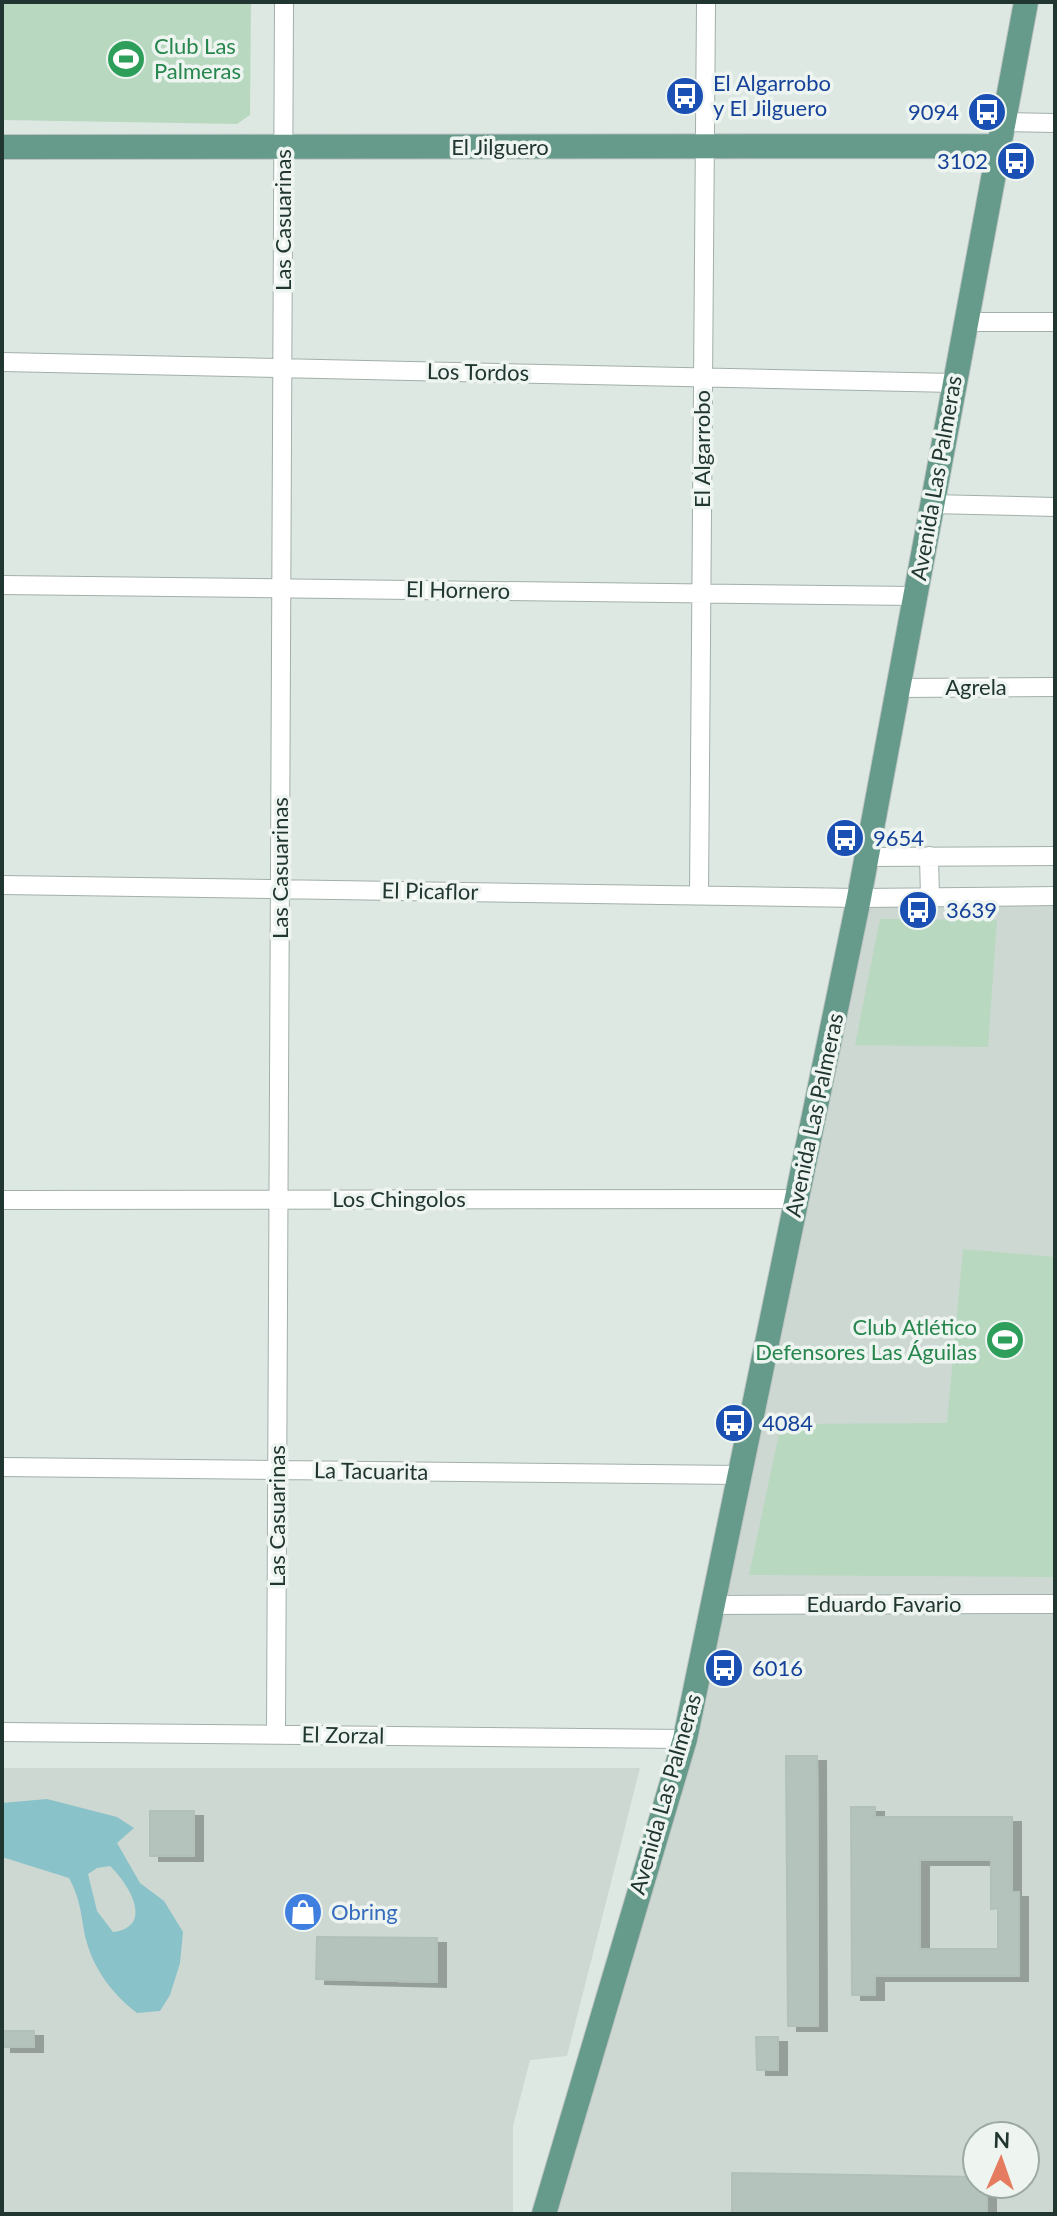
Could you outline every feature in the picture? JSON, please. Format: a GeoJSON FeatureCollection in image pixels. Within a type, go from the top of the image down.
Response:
{"type":"FeatureCollection","features":[{"type":"Feature","properties":{"kind":"main road","name":"Avenida Las Palmeras"},"geometry":{"type":"LineString","coordinates":[[544,2214],[685,1739],[859,898],[1026,2]]}},
{"type":"Feature","properties":{"kind":"main road","name":"El Jilguero"},"geometry":{"type":"LineString","coordinates":[[2,147],[705,146],[1000,134]]}},
{"type":"Feature","properties":{"kind":"street","name":"Las Casuarinas"},"geometry":{"type":"LineString","coordinates":[[276,1734],[284,2]]}},
{"type":"Feature","properties":{"kind":"street","name":"El Algarrobo"},"geometry":{"type":"LineString","coordinates":[[699,895],[706,2]]}},
{"type":"Feature","properties":{"kind":"street"},"geometry":{"type":"LineString","coordinates":[[1000,134],[1055,123]]}},
{"type":"Feature","properties":{"kind":"street"},"geometry":{"type":"LineString","coordinates":[[965,322],[1055,322]]}},
{"type":"Feature","properties":{"kind":"street","name":"Los Tordos"},"geometry":{"type":"LineString","coordinates":[[2,362],[954,383]]}},
{"type":"Feature","properties":{"kind":"street"},"geometry":{"type":"LineString","coordinates":[[931,504],[1055,507]]}},
{"type":"Feature","properties":{"kind":"street","name":"El Hornero"},"geometry":{"type":"LineString","coordinates":[[2,585],[914,596]]}},
{"type":"Feature","properties":{"kind":"street","name":"Agrela"},"geometry":{"type":"LineString","coordinates":[[897,688],[1055,687]]}},
{"type":"Feature","properties":{"kind":"street"},"geometry":{"type":"LineString","coordinates":[[929,856],[930,898]]}},
{"type":"Feature","properties":{"kind":"street"},"geometry":{"type":"LineString","coordinates":[[866,857],[1055,856]]}},
{"type":"Feature","properties":{"kind":"street","name":"El Picaflor"},"geometry":{"type":"LineString","coordinates":[[2,885],[859,898],[1055,896]]}},
{"type":"Feature","properties":{"kind":"street","name":"Los Chingolos"},"geometry":{"type":"LineString","coordinates":[[2,1200],[796,1199]]}},
{"type":"Feature","properties":{"kind":"street","name":"La Tacuarita"},"geometry":{"type":"LineString","coordinates":[[2,1467],[739,1475]]}},
{"type":"Feature","properties":{"kind":"street","name":"Eduardo Favario"},"geometry":{"type":"LineString","coordinates":[[712,1605],[1055,1604]]}},
{"type":"Feature","properties":{"kind":"street","name":"El Zorzal"},"geometry":{"type":"LineString","coordinates":[[2,1732],[685,1739]]}},
{"type":"Feature","properties":{"kind":"shaded area"},"geometry":{"type":"Polygon","coordinates":[[[1055,896],[1055,2214],[544,2214],[685,1739],[859,898],[1055,896]]]}},
{"type":"Feature","properties":{"kind":"shaded area","name":"Obring"},"geometry":{"type":"Polygon","coordinates":[[[2,1768],[640,1768],[567,2056],[530,2060],[513,2126],[513,2214],[2,2214],[2,1768]]]}},
{"type":"Feature","properties":{"kind":"green space","name":"Club Las Palmeras"},"geometry":{"type":"Polygon","coordinates":[[[2,2],[251,2],[250,115],[237,124],[2,120],[2,2]]]}},
{"type":"Feature","properties":{"kind":"green space"},"geometry":{"type":"Polygon","coordinates":[[[880,919],[997,920],[988,1047],[855,1045],[880,919]]]}},
{"type":"Feature","properties":{"kind":"green space"},"geometry":{"type":"Polygon","coordinates":[[[963,1249],[1055,1257],[1055,1577],[749,1575],[781,1424],[947,1423],[963,1249]]]}},
{"type":"Feature","properties":{"kind":"water"},"geometry":{"type":"Polygon","coordinates":[[[47,1799],[117,1817],[134,1828],[117,1843],[140,1883],[164,1901],[183,1932],[180,1963],[170,1995],[160,2011],[137,2013],[103,1977],[91,1956],[69,1878],[2,1857],[2,1803],[47,1799]],[[110,1866],[97,1868],[88,1874],[97,1911],[113,1932],[126,1928],[136,1914],[130,1893],[110,1866]]]}},
{"type":"Feature","properties":{"kind":"building"},"geometry":{"type":"Polygon","coordinates":[[[786,1756],[817,1756],[818,2026],[788,2026],[786,1756]]]}},
{"type":"Feature","properties":{"kind":"building"},"geometry":{"type":"Polygon","coordinates":[[[851,1807],[875,1807],[875,1817],[1012,1817],[1012,1892],[1019,1892],[1019,1976],[875,1976],[875,1995],[852,1995],[851,1807]],[[920,1860],[920,1949],[998,1949],[998,1908],[991,1909],[991,1860],[920,1860]]]}},
{"type":"Feature","properties":{"kind":"building"},"geometry":{"type":"Polygon","coordinates":[[[150,1811],[194,1811],[194,1856],[150,1856],[150,1811]]]}},
{"type":"Feature","properties":{"kind":"building"},"geometry":{"type":"Polygon","coordinates":[[[317,1937],[437,1938],[437,1982],[316,1979],[317,1937]]]}},
{"type":"Feature","properties":{"kind":"building"},"geometry":{"type":"Polygon","coordinates":[[[2,2031],[34,2031],[34,2047],[2,2047],[2,2031]]]}},
{"type":"Feature","properties":{"kind":"building"},"geometry":{"type":"Polygon","coordinates":[[[756,2037],[778,2037],[778,2070],[757,2070],[756,2037]]]}},
{"type":"Feature","properties":{"kind":"building"},"geometry":{"type":"Polygon","coordinates":[[[732,2173],[961,2177],[961,2200],[987,2200],[987,2214],[732,2214],[732,2173]]]}},
{"type":"Feature","properties":{"kind":"place","name":"Club Las Palmeras"},"geometry":{"type":"Point","coordinates":[126,59]}},
{"type":"Feature","properties":{"kind":"place","name":"El Algarrobo y El Jilguero"},"geometry":{"type":"Point","coordinates":[685,96]}},
{"type":"Feature","properties":{"kind":"place","name":"9094"},"geometry":{"type":"Point","coordinates":[987,112]}},
{"type":"Feature","properties":{"kind":"place","name":"3102"},"geometry":{"type":"Point","coordinates":[1016,161]}},
{"type":"Feature","properties":{"kind":"place","name":"9654"},"geometry":{"type":"Point","coordinates":[845,838]}},
{"type":"Feature","properties":{"kind":"place","name":"3639"},"geometry":{"type":"Point","coordinates":[918,910]}},
{"type":"Feature","properties":{"kind":"place","name":"Club Atlético Defensores Las Águilas"},"geometry":{"type":"Point","coordinates":[1005,1340]}},
{"type":"Feature","properties":{"kind":"place","name":"4084"},"geometry":{"type":"Point","coordinates":[734,1423]}},
{"type":"Feature","properties":{"kind":"place","name":"6016"},"geometry":{"type":"Point","coordinates":[724,1668]}},
{"type":"Feature","properties":{"kind":"place","name":"Obring"},"geometry":{"type":"Point","coordinates":[303,1912]}}]}
